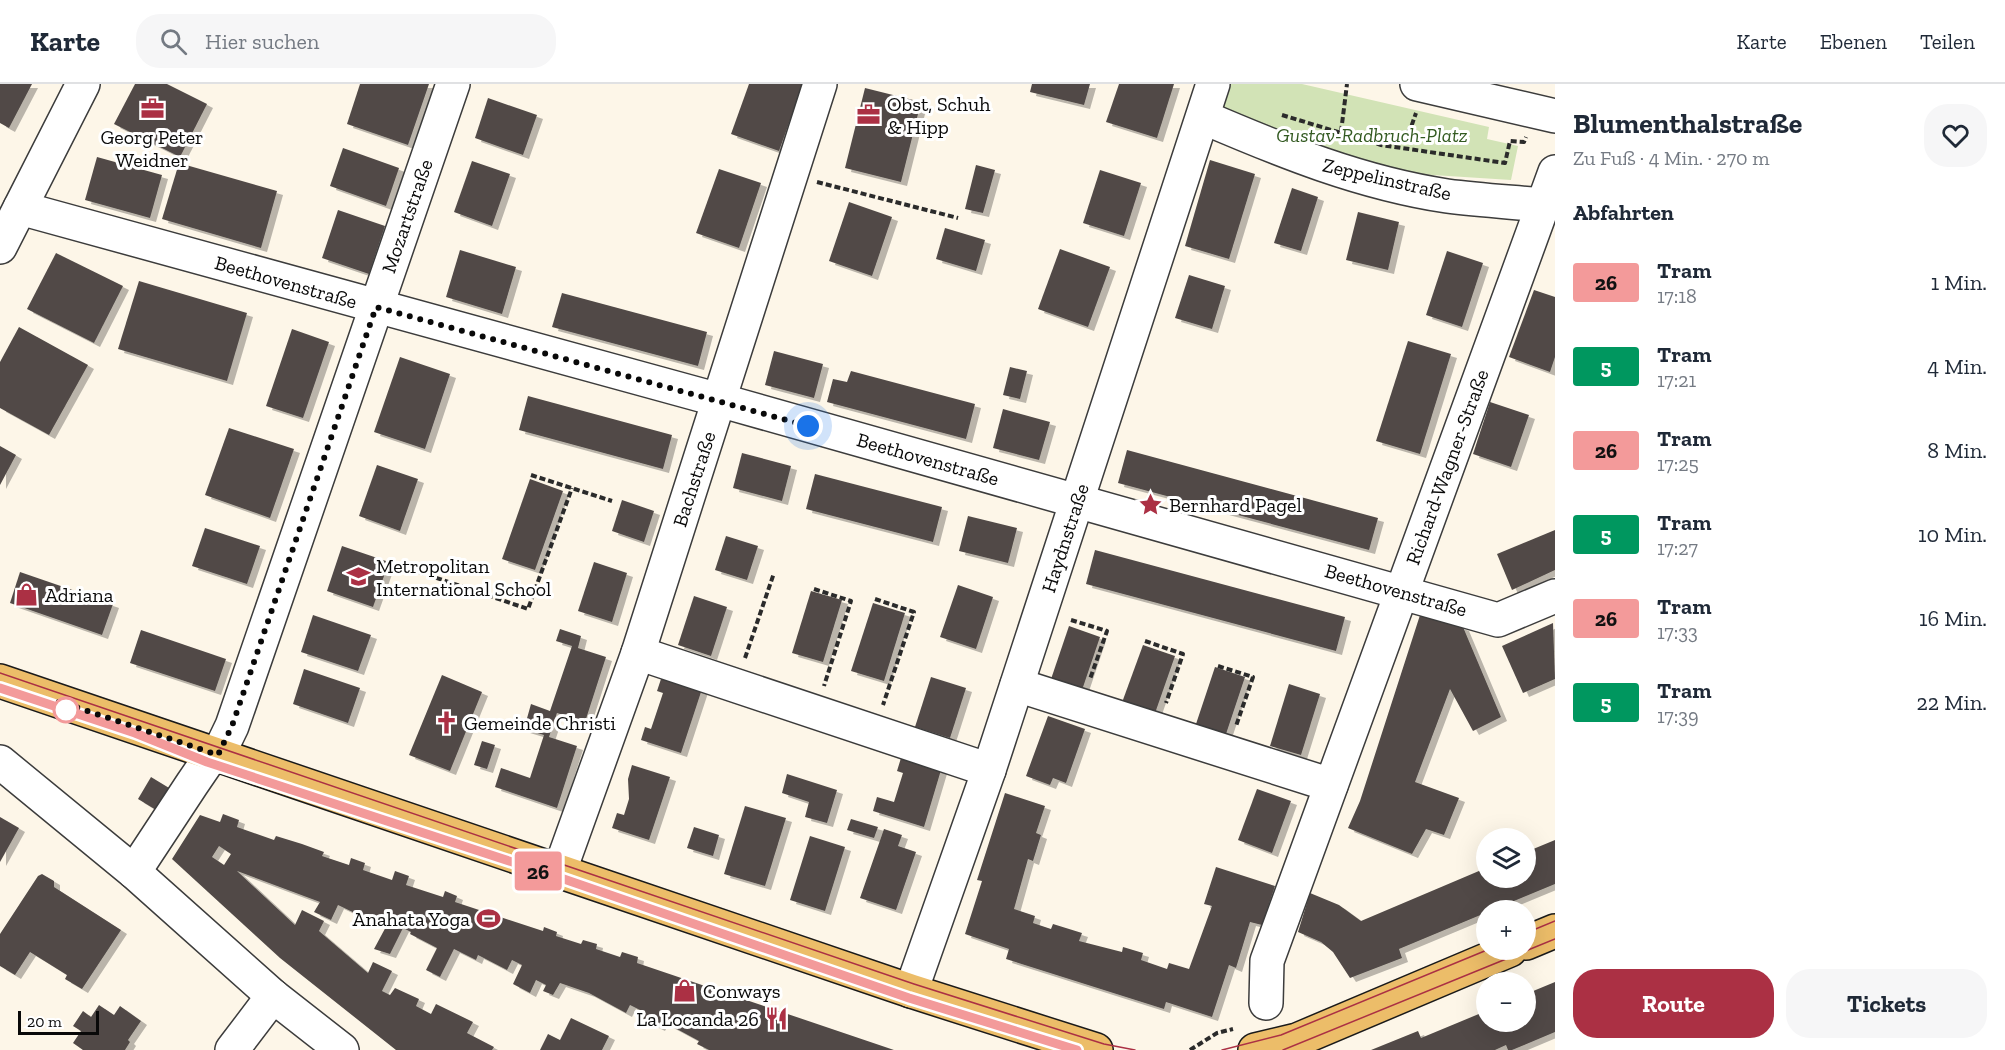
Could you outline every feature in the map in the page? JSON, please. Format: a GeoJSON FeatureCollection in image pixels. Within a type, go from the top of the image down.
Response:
{"type":"FeatureCollection","features":[{"type":"Feature","properties":{"kind":"main road"},"geometry":{"type":"LineString","coordinates":[[0,681],[912,991],[1096,1050]]}},
{"type":"Feature","properties":{"kind":"main road"},"geometry":{"type":"LineString","coordinates":[[1536,939],[1555,931]]}},
{"type":"Feature","properties":{"kind":"main road"},"geometry":{"type":"LineString","coordinates":[[1255,1050],[1297,1040],[1486,960]]}},
{"type":"Feature","properties":{"kind":"street"},"geometry":{"type":"LineString","coordinates":[[0,247],[83,84]]}},
{"type":"Feature","properties":{"kind":"street","name":"Mozartstraße"},"geometry":{"type":"LineString","coordinates":[[134,872],[207,762],[218,755],[232,726],[453,84]]}},
{"type":"Feature","properties":{"kind":"street","name":"Bachstraße"},"geometry":{"type":"LineString","coordinates":[[560,870],[638,653],[820,84]]}},
{"type":"Feature","properties":{"kind":"street","name":"Haydnstraße"},"geometry":{"type":"LineString","coordinates":[[912,991],[989,770],[1213,84]]}},
{"type":"Feature","properties":{"kind":"street"},"geometry":{"type":"LineString","coordinates":[[1422,85],[1544,113]]}},
{"type":"Feature","properties":{"kind":"street","name":"Zeppelinstraße"},"geometry":{"type":"LineString","coordinates":[[1203,117],[1295,157],[1371,179],[1446,196],[1543,205]]}},
{"type":"Feature","properties":{"kind":"street","name":"Richard-Wagner-Straße"},"geometry":{"type":"LineString","coordinates":[[1266,1003],[1267,961],[1555,172]]}},
{"type":"Feature","properties":{"kind":"street","name":"Beethovenstraße"},"geometry":{"type":"LineString","coordinates":[[20,208],[719,400],[1498,620],[1555,596]]}},
{"type":"Feature","properties":{"kind":"street"},"geometry":{"type":"LineString","coordinates":[[638,653],[989,770]]}},
{"type":"Feature","properties":{"kind":"street"},"geometry":{"type":"LineString","coordinates":[[1017,685],[1331,785]]}},
{"type":"Feature","properties":{"kind":"street"},"geometry":{"type":"LineString","coordinates":[[0,762],[134,872],[273,996],[342,1050]]}},
{"type":"Feature","properties":{"kind":"street"},"geometry":{"type":"LineString","coordinates":[[232,1050],[273,996]]}},
{"type":"Feature","properties":{"kind":"path"},"geometry":{"type":"LineString","coordinates":[[1341,132],[1347,84]]}},
{"type":"Feature","properties":{"kind":"path"},"geometry":{"type":"LineString","coordinates":[[1392,145],[1410,130],[1422,85]]}},
{"type":"Feature","properties":{"kind":"path"},"geometry":{"type":"LineString","coordinates":[[1274,112],[1381,145],[1505,163],[1510,141],[1524,142],[1544,113]]}},
{"type":"Feature","properties":{"kind":"path"},"geometry":{"type":"LineString","coordinates":[[790,176],[958,218]]}},
{"type":"Feature","properties":{"kind":"path"},"geometry":{"type":"LineString","coordinates":[[531,475],[612,501]]}},
{"type":"Feature","properties":{"kind":"path"},"geometry":{"type":"LineString","coordinates":[[419,572],[528,609],[572,488]]}},
{"type":"Feature","properties":{"kind":"path"},"geometry":{"type":"LineString","coordinates":[[735,686],[774,573]]}},
{"type":"Feature","properties":{"kind":"path"},"geometry":{"type":"LineString","coordinates":[[814,589],[850,600],[815,712]]}},
{"type":"Feature","properties":{"kind":"path"},"geometry":{"type":"LineString","coordinates":[[874,599],[914,612],[875,731]]}},
{"type":"Feature","properties":{"kind":"path"},"geometry":{"type":"LineString","coordinates":[[1071,620],[1107,631],[1082,705]]}},
{"type":"Feature","properties":{"kind":"path"},"geometry":{"type":"LineString","coordinates":[[1145,641],[1183,654],[1157,730]]}},
{"type":"Feature","properties":{"kind":"path"},"geometry":{"type":"LineString","coordinates":[[1218,666],[1253,677],[1228,752]]}},
{"type":"Feature","properties":{"kind":"green space","name":"Gustav-Radbruch-Platz"},"geometry":{"type":"Polygon","coordinates":[[[1229,84],[1302,84],[1489,127],[1487,139],[1518,146],[1511,180],[1370,171],[1219,113],[1229,84]]]}},
{"type":"Feature","properties":{"kind":"building"},"geometry":{"type":"Polygon","coordinates":[[[0,84],[32,84],[9,128],[0,123],[0,84]]]}},
{"type":"Feature","properties":{"kind":"building"},"geometry":{"type":"Polygon","coordinates":[[[135,84],[167,84],[207,104],[180,157],[114,124],[135,84]]]}},
{"type":"Feature","properties":{"kind":"building"},"geometry":{"type":"Polygon","coordinates":[[[360,84],[429,84],[408,145],[347,124],[360,84]]]}},
{"type":"Feature","properties":{"kind":"building"},"geometry":{"type":"Polygon","coordinates":[[[749,84],[803,84],[779,151],[731,134],[749,84]]]}},
{"type":"Feature","properties":{"kind":"building"},"geometry":{"type":"Polygon","coordinates":[[[1032,84],[1090,84],[1084,105],[1030,92],[1032,84]]]}},
{"type":"Feature","properties":{"kind":"building"},"geometry":{"type":"Polygon","coordinates":[[[1119,84],[1174,84],[1157,138],[1106,122],[1119,84]]]}},
{"type":"Feature","properties":{"kind":"building"},"geometry":{"type":"Polygon","coordinates":[[[865,88],[921,102],[901,182],[845,168],[865,88]]]}},
{"type":"Feature","properties":{"kind":"building"},"geometry":{"type":"Polygon","coordinates":[[[488,98],[537,115],[523,155],[475,138],[488,98]]]}},
{"type":"Feature","properties":{"kind":"building"},"geometry":{"type":"Polygon","coordinates":[[[343,148],[399,168],[386,206],[330,186],[343,148]]]}},
{"type":"Feature","properties":{"kind":"building"},"geometry":{"type":"Polygon","coordinates":[[[97,157],[162,175],[150,218],[85,200],[97,157]]]}},
{"type":"Feature","properties":{"kind":"building"},"geometry":{"type":"Polygon","coordinates":[[[1210,160],[1255,174],[1229,259],[1185,246],[1210,160]]]}},
{"type":"Feature","properties":{"kind":"building"},"geometry":{"type":"Polygon","coordinates":[[[472,161],[510,174],[492,226],[454,212],[472,161]]]}},
{"type":"Feature","properties":{"kind":"building"},"geometry":{"type":"Polygon","coordinates":[[[179,163],[277,191],[261,248],[162,219],[179,163]]]}},
{"type":"Feature","properties":{"kind":"building"},"geometry":{"type":"Polygon","coordinates":[[[976,165],[995,170],[983,213],[965,209],[976,165]]]}},
{"type":"Feature","properties":{"kind":"building"},"geometry":{"type":"Polygon","coordinates":[[[719,169],[761,183],[739,248],[696,233],[719,169]]]}},
{"type":"Feature","properties":{"kind":"building"},"geometry":{"type":"Polygon","coordinates":[[[1100,170],[1141,183],[1124,236],[1083,223],[1100,170]]]}},
{"type":"Feature","properties":{"kind":"building"},"geometry":{"type":"Polygon","coordinates":[[[1292,188],[1318,197],[1301,251],[1274,243],[1292,188]]]}},
{"type":"Feature","properties":{"kind":"building"},"geometry":{"type":"Polygon","coordinates":[[[849,202],[892,217],[872,276],[829,261],[849,202]]]}},
{"type":"Feature","properties":{"kind":"building"},"geometry":{"type":"Polygon","coordinates":[[[338,210],[385,226],[369,274],[322,258],[338,210]]]}},
{"type":"Feature","properties":{"kind":"building"},"geometry":{"type":"Polygon","coordinates":[[[1358,212],[1399,222],[1388,270],[1346,260],[1358,212]]]}},
{"type":"Feature","properties":{"kind":"building"},"geometry":{"type":"Polygon","coordinates":[[[945,228],[985,240],[976,271],[936,259],[945,228]]]}},
{"type":"Feature","properties":{"kind":"building"},"geometry":{"type":"Polygon","coordinates":[[[1060,249],[1110,267],[1088,327],[1038,309],[1060,249]]]}},
{"type":"Feature","properties":{"kind":"building"},"geometry":{"type":"Polygon","coordinates":[[[460,250],[516,267],[502,314],[446,297],[460,250]]]}},
{"type":"Feature","properties":{"kind":"building"},"geometry":{"type":"Polygon","coordinates":[[[1447,251],[1483,263],[1462,327],[1426,315],[1447,251]]]}},
{"type":"Feature","properties":{"kind":"building"},"geometry":{"type":"Polygon","coordinates":[[[56,253],[123,286],[94,343],[27,309],[56,253]]]}},
{"type":"Feature","properties":{"kind":"building"},"geometry":{"type":"Polygon","coordinates":[[[1189,275],[1225,286],[1212,329],[1175,318],[1189,275]]]}},
{"type":"Feature","properties":{"kind":"building"},"geometry":{"type":"Polygon","coordinates":[[[139,281],[247,313],[227,381],[118,349],[139,281]]]}},
{"type":"Feature","properties":{"kind":"building"},"geometry":{"type":"Polygon","coordinates":[[[1534,290],[1555,297],[1555,357],[1550,372],[1509,357],[1534,290]]]}},
{"type":"Feature","properties":{"kind":"building"},"geometry":{"type":"Polygon","coordinates":[[[562,293],[707,332],[698,366],[552,327],[562,293]]]}},
{"type":"Feature","properties":{"kind":"building"},"geometry":{"type":"Polygon","coordinates":[[[19,327],[88,365],[49,435],[0,408],[0,362],[19,327]]]}},
{"type":"Feature","properties":{"kind":"building"},"geometry":{"type":"Polygon","coordinates":[[[292,329],[329,342],[303,418],[266,406],[292,329]]]}},
{"type":"Feature","properties":{"kind":"building"},"geometry":{"type":"Polygon","coordinates":[[[1408,341],[1451,354],[1420,454],[1376,441],[1408,341]]]}},
{"type":"Feature","properties":{"kind":"building"},"geometry":{"type":"Polygon","coordinates":[[[774,351],[823,364],[814,398],[765,385],[774,351]]]}},
{"type":"Feature","properties":{"kind":"building"},"geometry":{"type":"Polygon","coordinates":[[[400,357],[450,374],[425,449],[374,432],[400,357]]]}},
{"type":"Feature","properties":{"kind":"building"},"geometry":{"type":"Polygon","coordinates":[[[1010,367],[1027,371],[1020,399],[1003,395],[1010,367]]]}},
{"type":"Feature","properties":{"kind":"building"},"geometry":{"type":"Polygon","coordinates":[[[851,371],[975,404],[966,439],[827,402],[833,379],[847,382],[851,371]]]}},
{"type":"Feature","properties":{"kind":"building"},"geometry":{"type":"Polygon","coordinates":[[[528,396],[672,435],[663,469],[519,430],[528,396]]]}},
{"type":"Feature","properties":{"kind":"building"},"geometry":{"type":"Polygon","coordinates":[[[1490,402],[1529,415],[1511,467],[1473,454],[1490,402]]]}},
{"type":"Feature","properties":{"kind":"building"},"geometry":{"type":"Polygon","coordinates":[[[1003,409],[1050,422],[1039,460],[993,448],[1003,409]]]}},
{"type":"Feature","properties":{"kind":"building"},"geometry":{"type":"Polygon","coordinates":[[[229,428],[294,449],[270,518],[205,495],[229,428]]]}},
{"type":"Feature","properties":{"kind":"building"},"geometry":{"type":"Polygon","coordinates":[[[0,446],[16,455],[0,485],[0,446]]]}},
{"type":"Feature","properties":{"kind":"building"},"geometry":{"type":"Polygon","coordinates":[[[1127,450],[1378,518],[1369,550],[1118,483],[1127,450]]]}},
{"type":"Feature","properties":{"kind":"building"},"geometry":{"type":"Polygon","coordinates":[[[742,453],[791,466],[782,501],[733,488],[742,453]]]}},
{"type":"Feature","properties":{"kind":"building"},"geometry":{"type":"Polygon","coordinates":[[[377,465],[418,479],[400,531],[359,516],[377,465]]]}},
{"type":"Feature","properties":{"kind":"building"},"geometry":{"type":"Polygon","coordinates":[[[815,474],[942,507],[933,542],[806,509],[815,474]]]}},
{"type":"Feature","properties":{"kind":"building"},"geometry":{"type":"Polygon","coordinates":[[[530,479],[563,491],[535,570],[502,559],[530,479]]]}},
{"type":"Feature","properties":{"kind":"building"},"geometry":{"type":"Polygon","coordinates":[[[622,500],[654,511],[644,542],[612,531],[622,500]]]}},
{"type":"Feature","properties":{"kind":"building"},"geometry":{"type":"Polygon","coordinates":[[[968,516],[1017,528],[1008,563],[959,551],[968,516]]]}},
{"type":"Feature","properties":{"kind":"building"},"geometry":{"type":"Polygon","coordinates":[[[205,528],[260,546],[247,584],[192,566],[205,528]]]}},
{"type":"Feature","properties":{"kind":"building"},"geometry":{"type":"Polygon","coordinates":[[[1555,530],[1555,570],[1512,590],[1497,554],[1555,530]]]}},
{"type":"Feature","properties":{"kind":"building"},"geometry":{"type":"Polygon","coordinates":[[[726,536],[758,546],[747,580],[715,570],[726,536]]]}},
{"type":"Feature","properties":{"kind":"building","name":"Metropolitan International School"},"geometry":{"type":"Polygon","coordinates":[[[342,546],[389,562],[373,607],[327,591],[342,546]]]}},
{"type":"Feature","properties":{"kind":"building"},"geometry":{"type":"Polygon","coordinates":[[[1095,550],[1345,617],[1336,651],[1086,584],[1095,550]]]}},
{"type":"Feature","properties":{"kind":"building"},"geometry":{"type":"Polygon","coordinates":[[[594,562],[627,573],[612,622],[578,611],[594,562]]]}},
{"type":"Feature","properties":{"kind":"building"},"geometry":{"type":"Polygon","coordinates":[[[20,572],[113,604],[102,635],[10,603],[20,572]]]}},
{"type":"Feature","properties":{"kind":"building"},"geometry":{"type":"Polygon","coordinates":[[[958,585],[993,597],[976,649],[940,637],[958,585]]]}},
{"type":"Feature","properties":{"kind":"building"},"geometry":{"type":"Polygon","coordinates":[[[811,591],[842,600],[823,662],[792,653],[811,591]]]}},
{"type":"Feature","properties":{"kind":"building"},"geometry":{"type":"Polygon","coordinates":[[[694,596],[727,607],[711,656],[678,645],[694,596]]]}},
{"type":"Feature","properties":{"kind":"building"},"geometry":{"type":"Polygon","coordinates":[[[873,603],[905,613],[884,681],[851,671],[873,603]]]}},
{"type":"Feature","properties":{"kind":"building"},"geometry":{"type":"Polygon","coordinates":[[[1421,612],[1463,627],[1501,717],[1473,731],[1450,689],[1415,782],[1459,798],[1444,835],[1426,829],[1412,854],[1348,828],[1360,801],[1421,612]]]}},
{"type":"Feature","properties":{"kind":"building"},"geometry":{"type":"Polygon","coordinates":[[[313,615],[371,635],[358,671],[301,652],[313,615]]]}},
{"type":"Feature","properties":{"kind":"building"},"geometry":{"type":"Polygon","coordinates":[[[1553,623],[1555,679],[1523,693],[1502,646],[1553,623]]]}},
{"type":"Feature","properties":{"kind":"building"},"geometry":{"type":"Polygon","coordinates":[[[1069,626],[1100,637],[1080,696],[1049,685],[1069,626]]]}},
{"type":"Feature","properties":{"kind":"building"},"geometry":{"type":"Polygon","coordinates":[[[560,629],[581,636],[578,648],[606,657],[585,722],[557,713],[549,737],[577,746],[557,808],[495,787],[501,768],[530,778],[544,735],[524,729],[531,704],[550,711],[572,646],[556,641],[560,629]]]}},
{"type":"Feature","properties":{"kind":"building"},"geometry":{"type":"Polygon","coordinates":[[[141,630],[226,659],[215,691],[130,663],[141,630]]]}},
{"type":"Feature","properties":{"kind":"building"},"geometry":{"type":"Polygon","coordinates":[[[1143,645],[1175,656],[1153,719],[1120,708],[1143,645]]]}},
{"type":"Feature","properties":{"kind":"building"},"geometry":{"type":"Polygon","coordinates":[[[1215,667],[1245,677],[1223,743],[1193,733],[1215,667]]]}},
{"type":"Feature","properties":{"kind":"building"},"geometry":{"type":"Polygon","coordinates":[[[304,669],[360,688],[348,723],[293,704],[304,669]]]}},
{"type":"Feature","properties":{"kind":"building","name":"Gemeinde Christi"},"geometry":{"type":"Polygon","coordinates":[[[442,675],[482,692],[450,771],[409,755],[442,675]]]}},
{"type":"Feature","properties":{"kind":"building"},"geometry":{"type":"Polygon","coordinates":[[[662,676],[702,689],[681,753],[641,740],[645,727],[651,729],[663,693],[657,691],[662,676]]]}},
{"type":"Feature","properties":{"kind":"building"},"geometry":{"type":"Polygon","coordinates":[[[931,677],[966,688],[950,738],[915,727],[931,677]]]}},
{"type":"Feature","properties":{"kind":"building"},"geometry":{"type":"Polygon","coordinates":[[[1289,684],[1320,694],[1301,755],[1270,746],[1289,684]]]}},
{"type":"Feature","properties":{"kind":"building"},"geometry":{"type":"Polygon","coordinates":[[[1048,716],[1085,729],[1066,783],[1053,778],[1050,785],[1026,776],[1048,716]]]}},
{"type":"Feature","properties":{"kind":"building"},"geometry":{"type":"Polygon","coordinates":[[[482,741],[495,745],[487,769],[474,765],[482,741]]]}},
{"type":"Feature","properties":{"kind":"building"},"geometry":{"type":"Polygon","coordinates":[[[901,758],[941,770],[924,827],[873,811],[877,797],[894,802],[903,773],[897,771],[901,758]]]}},
{"type":"Feature","properties":{"kind":"building"},"geometry":{"type":"Polygon","coordinates":[[[632,765],[670,777],[649,840],[612,828],[617,813],[624,815],[629,799],[628,779],[632,765]]]}},
{"type":"Feature","properties":{"kind":"building"},"geometry":{"type":"Polygon","coordinates":[[[787,774],[837,790],[827,823],[805,817],[809,802],[782,793],[787,774]]]}},
{"type":"Feature","properties":{"kind":"building"},"geometry":{"type":"Polygon","coordinates":[[[151,777],[174,791],[161,813],[138,799],[151,777]]]}},
{"type":"Feature","properties":{"kind":"building"},"geometry":{"type":"Polygon","coordinates":[[[1257,789],[1291,801],[1272,853],[1238,840],[1257,789]]]}},
{"type":"Feature","properties":{"kind":"building"},"geometry":{"type":"Polygon","coordinates":[[[1005,793],[1045,806],[1036,833],[1041,835],[1033,861],[1028,859],[1014,909],[1035,916],[1033,923],[1051,929],[1053,924],[1082,933],[1079,941],[1122,952],[1123,947],[1143,953],[1141,960],[1167,969],[1169,963],[1189,969],[1212,906],[1204,904],[1216,867],[1275,886],[1262,925],[1250,922],[1236,968],[1229,965],[1212,1017],[1166,1002],[1164,1009],[1006,959],[1009,949],[965,934],[982,881],[977,880],[1005,793]]]}},
{"type":"Feature","properties":{"kind":"building"},"geometry":{"type":"Polygon","coordinates":[[[745,806],[786,818],[765,886],[724,874],[745,806]]]}},
{"type":"Feature","properties":{"kind":"building"},"geometry":{"type":"Polygon","coordinates":[[[223,814],[239,820],[237,827],[274,840],[276,836],[302,844],[324,852],[322,856],[349,865],[351,858],[365,863],[363,870],[392,880],[395,871],[409,876],[406,885],[443,897],[445,891],[457,896],[455,902],[543,931],[544,927],[557,932],[556,936],[581,944],[583,940],[597,944],[596,949],[620,957],[622,952],[638,957],[637,963],[894,1050],[709,1050],[697,1044],[699,1041],[662,1021],[659,1027],[643,1019],[646,1013],[630,1005],[626,1013],[589,993],[560,983],[553,995],[543,991],[546,985],[536,980],[530,993],[513,984],[522,965],[512,960],[507,970],[478,955],[476,960],[454,949],[440,977],[426,970],[437,948],[410,934],[411,932],[403,928],[390,954],[374,949],[388,923],[365,915],[363,917],[338,905],[331,920],[314,912],[320,902],[237,871],[295,925],[302,910],[324,921],[319,931],[368,973],[373,962],[392,971],[382,991],[390,995],[395,988],[419,999],[416,1006],[431,1014],[436,1004],[473,1022],[467,1033],[494,1047],[492,1050],[396,1050],[280,958],[172,859],[200,815],[220,822],[223,814]],[[219,846],[212,857],[224,865],[231,854],[219,846]]]}},
{"type":"Feature","properties":{"kind":"building"},"geometry":{"type":"Polygon","coordinates":[[[0,817],[19,828],[0,862],[0,817]]]}},
{"type":"Feature","properties":{"kind":"building"},"geometry":{"type":"Polygon","coordinates":[[[851,819],[878,827],[874,838],[847,830],[851,819]]]}},
{"type":"Feature","properties":{"kind":"building"},"geometry":{"type":"Polygon","coordinates":[[[694,827],[719,835],[713,856],[687,848],[694,827]]]}},
{"type":"Feature","properties":{"kind":"building"},"geometry":{"type":"Polygon","coordinates":[[[884,829],[902,835],[898,846],[916,852],[896,910],[860,898],[884,829]]]}},
{"type":"Feature","properties":{"kind":"building"},"geometry":{"type":"Polygon","coordinates":[[[810,836],[845,847],[825,911],[790,900],[810,836]]]}},
{"type":"Feature","properties":{"kind":"building"},"geometry":{"type":"Polygon","coordinates":[[[1555,840],[1555,884],[1517,900],[1476,900],[1476,917],[1399,949],[1402,958],[1350,978],[1333,952],[1321,942],[1298,932],[1310,893],[1339,905],[1361,921],[1476,872],[1476,888],[1536,888],[1536,848],[1555,840]]]}},
{"type":"Feature","properties":{"kind":"building"},"geometry":{"type":"Polygon","coordinates":[[[42,874],[54,881],[54,887],[121,930],[82,989],[65,979],[67,975],[30,952],[15,975],[0,966],[0,934],[38,876],[42,874]]]}},
{"type":"Feature","properties":{"kind":"building"},"geometry":{"type":"Polygon","coordinates":[[[1555,982],[1555,1032],[1512,1050],[1508,1050],[1506,1045],[1495,1050],[1371,1050],[1418,1031],[1421,1038],[1476,1015],[1476,1032],[1536,1032],[1536,990],[1555,982]]]}},
{"type":"Feature","properties":{"kind":"building"},"geometry":{"type":"Polygon","coordinates":[[[99,1005],[114,1015],[120,1006],[141,1021],[128,1040],[130,1042],[125,1050],[83,1050],[73,1043],[81,1031],[73,1026],[83,1011],[91,1017],[99,1005]]]}},
{"type":"Feature","properties":{"kind":"building"},"geometry":{"type":"Polygon","coordinates":[[[571,1018],[609,1036],[602,1050],[540,1050],[548,1034],[560,1040],[571,1018]]]}},
{"type":"Feature","properties":{"kind":"tram line"},"geometry":{"type":"LineString","coordinates":[[0,673],[914,984],[1104,1044],[1135,1050]]}},
{"type":"Feature","properties":{"kind":"tram line"},"geometry":{"type":"LineString","coordinates":[[0,688],[135,733],[207,762],[558,877],[909,998],[1077,1050]]}},
{"type":"Feature","properties":{"kind":"tram line","name":"26"},"geometry":{"type":"LineString","coordinates":[[0,688],[135,733],[207,762],[558,877],[909,998],[1077,1050]]}},
{"type":"Feature","properties":{"kind":"tram line"},"geometry":{"type":"LineString","coordinates":[[1536,929],[1555,921]]}},
{"type":"Feature","properties":{"kind":"tram line"},"geometry":{"type":"LineString","coordinates":[[1283,1050],[1555,939]]}},
{"type":"Feature","properties":{"kind":"tram line"},"geometry":{"type":"LineString","coordinates":[[1222,1050],[1281,1035],[1476,955]]}},
{"type":"Feature","properties":{"kind":"place","name":"Georg Peter Weidner"},"geometry":{"type":"Point","coordinates":[152,109]}},
{"type":"Feature","properties":{"kind":"place","name":"Obst, Schuh & Hipp"},"geometry":{"type":"Point","coordinates":[869,115]}},
{"type":"Feature","properties":{"kind":"place","name":"Bernhard Pagel"},"geometry":{"type":"Point","coordinates":[1151,505]}},
{"type":"Feature","properties":{"kind":"place","name":"Metropolitan International School"},"geometry":{"type":"Point","coordinates":[358,577]}},
{"type":"Feature","properties":{"kind":"place","name":"Adriana"},"geometry":{"type":"Point","coordinates":[27,595]}},
{"type":"Feature","properties":{"kind":"place","name":"Gemeinde Christi"},"geometry":{"type":"Point","coordinates":[446,723]}},
{"type":"Feature","properties":{"kind":"place","name":"Anahata Yoga"},"geometry":{"type":"Point","coordinates":[488,919]}},
{"type":"Feature","properties":{"kind":"place","name":"Conways"},"geometry":{"type":"Point","coordinates":[685,991]}},
{"type":"Feature","properties":{"kind":"place","name":"La Locanda 26"},"geometry":{"type":"Point","coordinates":[777,1019]}},
{"type":"Feature","properties":{"kind":"route"},"geometry":{"type":"LineString","coordinates":[[66,710],[58,701],[218,755],[232,726],[376,307],[808,426]]}}]}
